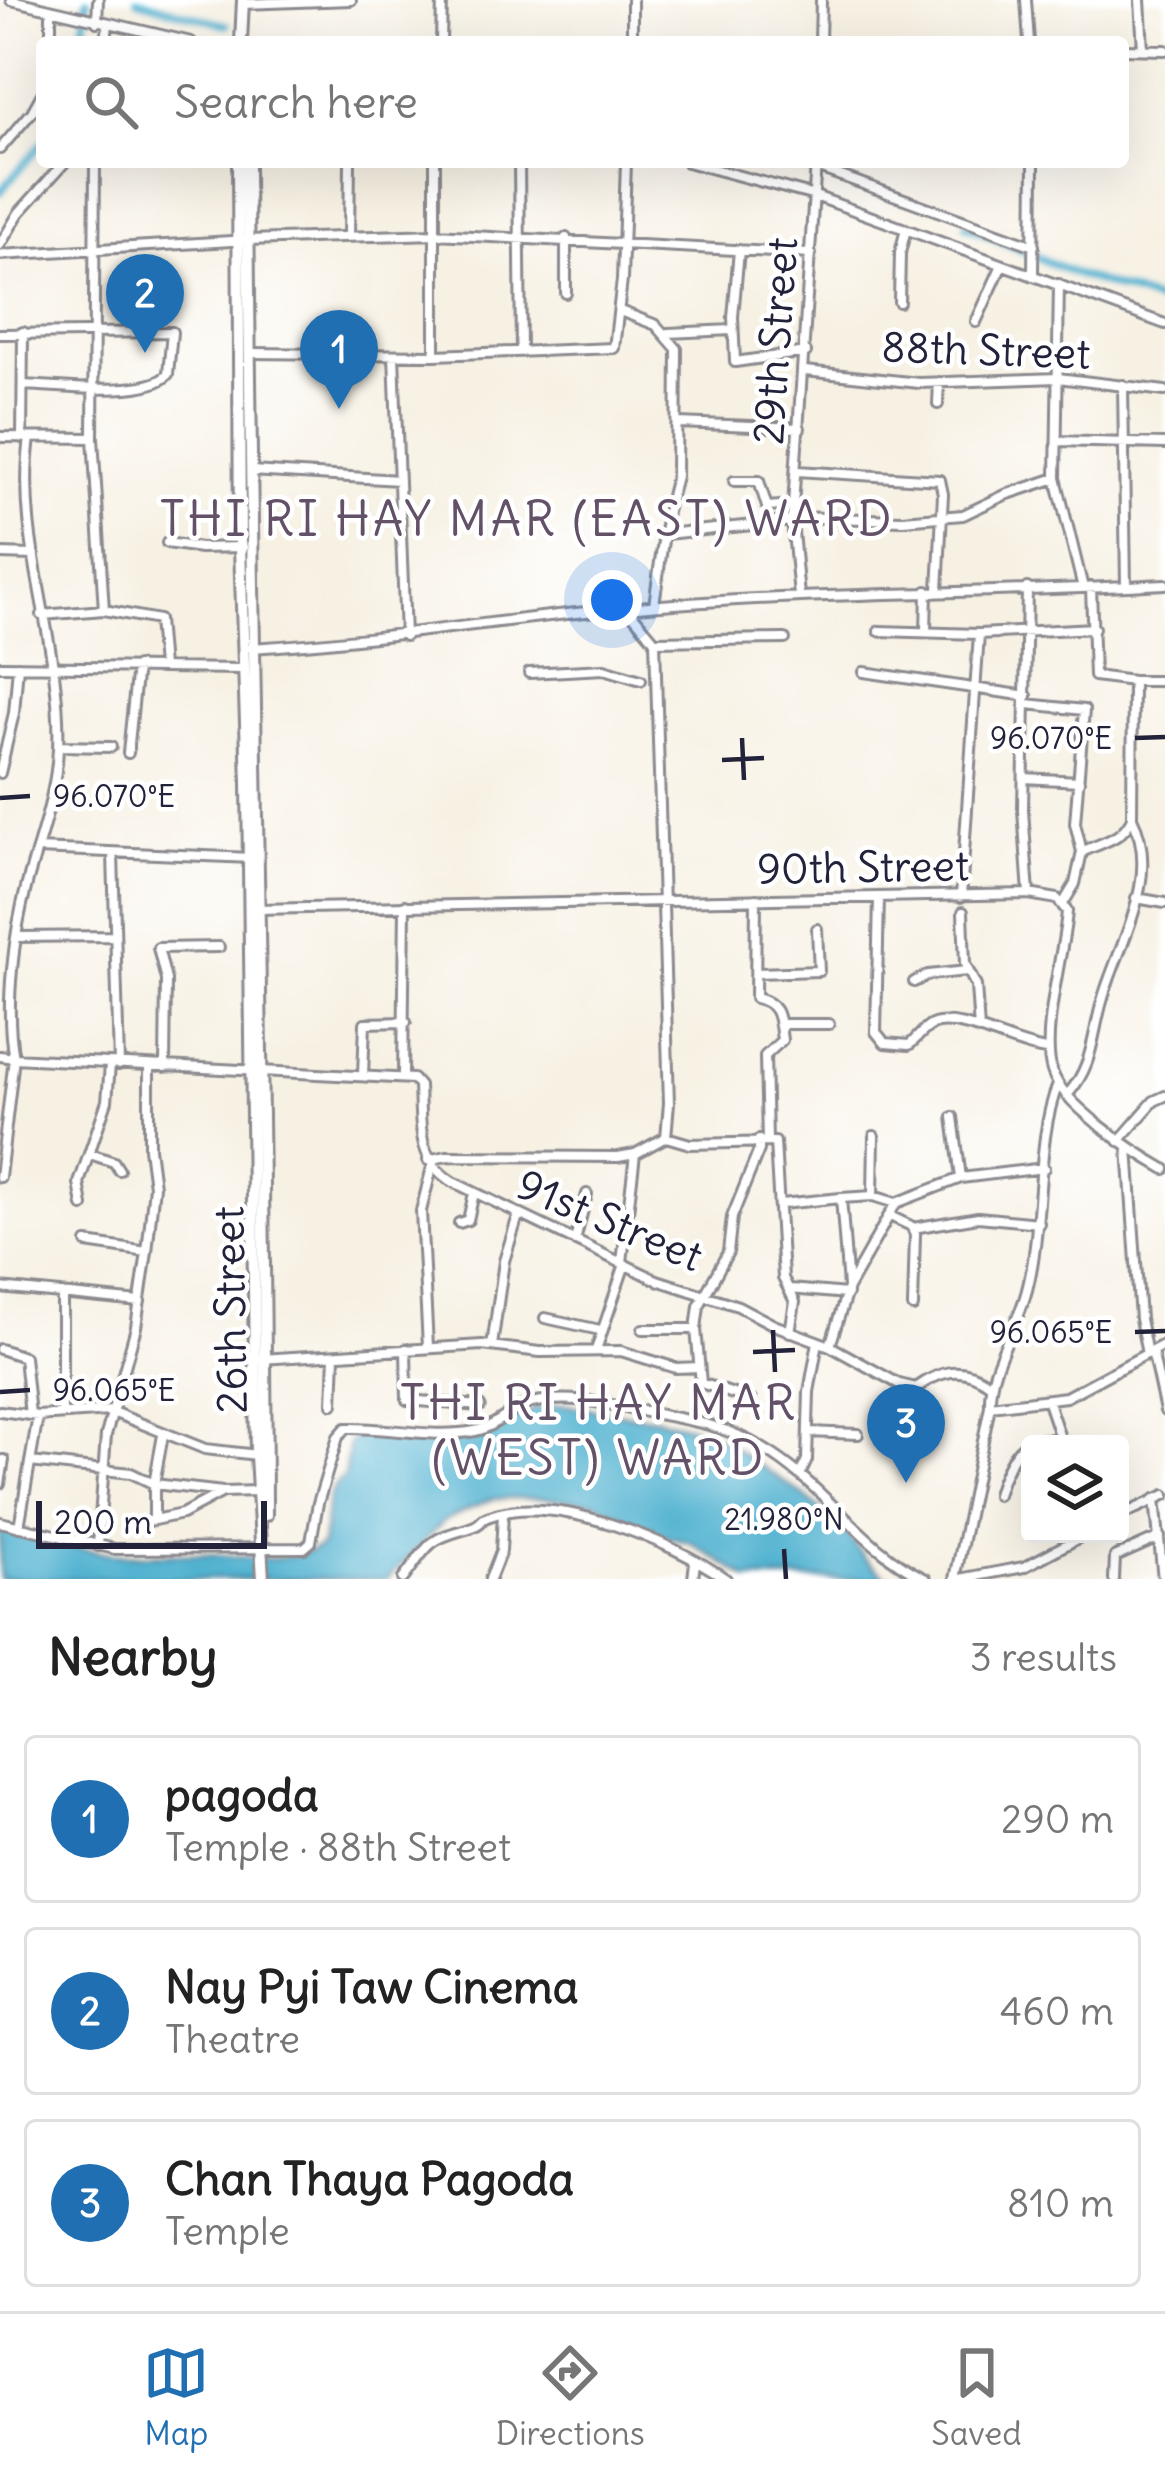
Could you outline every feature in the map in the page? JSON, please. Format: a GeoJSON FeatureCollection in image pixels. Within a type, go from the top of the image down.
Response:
{"type":"FeatureCollection","features":[{"type":"Feature","properties":{"kind":"main road"},"geometry":{"type":"LineString","coordinates":[[242,36],[243,2]]}},
{"type":"Feature","properties":{"kind":"main road"},"geometry":{"type":"LineString","coordinates":[[238,168],[248,352],[244,471]]}},
{"type":"Feature","properties":{"kind":"main road"},"geometry":{"type":"LineString","coordinates":[[248,168],[244,471],[249,669]]}},
{"type":"Feature","properties":{"kind":"main road","name":"26th Street"},"geometry":{"type":"LineString","coordinates":[[249,669],[266,1541],[262,1579]]}},
{"type":"Feature","properties":{"kind":"street"},"geometry":{"type":"LineString","coordinates":[[11,0],[162,36]]}},
{"type":"Feature","properties":{"kind":"street"},"geometry":{"type":"LineString","coordinates":[[89,20],[98,0]]}},
{"type":"Feature","properties":{"kind":"street"},"geometry":{"type":"LineString","coordinates":[[243,2],[351,0]]}},
{"type":"Feature","properties":{"kind":"street"},"geometry":{"type":"LineString","coordinates":[[442,0],[442,36]]}},
{"type":"Feature","properties":{"kind":"street"},"geometry":{"type":"LineString","coordinates":[[632,0],[632,36]]}},
{"type":"Feature","properties":{"kind":"street"},"geometry":{"type":"LineString","coordinates":[[820,0],[820,36]]}},
{"type":"Feature","properties":{"kind":"street"},"geometry":{"type":"LineString","coordinates":[[1026,0],[1029,36]]}},
{"type":"Feature","properties":{"kind":"street"},"geometry":{"type":"LineString","coordinates":[[1141,0],[1143,49]]}},
{"type":"Feature","properties":{"kind":"street"},"geometry":{"type":"LineString","coordinates":[[51,12],[51,36]]}},
{"type":"Feature","properties":{"kind":"street"},"geometry":{"type":"LineString","coordinates":[[107,36],[108,25]]}},
{"type":"Feature","properties":{"kind":"street"},"geometry":{"type":"LineString","coordinates":[[1129,49],[1165,50]]}},
{"type":"Feature","properties":{"kind":"street"},"geometry":{"type":"LineString","coordinates":[[0,149],[36,105]]}},
{"type":"Feature","properties":{"kind":"street"},"geometry":{"type":"LineString","coordinates":[[0,244],[60,168]]}},
{"type":"Feature","properties":{"kind":"street"},"geometry":{"type":"LineString","coordinates":[[95,168],[93,438],[104,610]]}},
{"type":"Feature","properties":{"kind":"street"},"geometry":{"type":"LineString","coordinates":[[349,236],[350,168]]}},
{"type":"Feature","properties":{"kind":"street"},"geometry":{"type":"LineString","coordinates":[[435,168],[435,355]]}},
{"type":"Feature","properties":{"kind":"street"},"geometry":{"type":"LineString","coordinates":[[519,168],[521,351]]}},
{"type":"Feature","properties":{"kind":"street"},"geometry":{"type":"LineString","coordinates":[[248,352],[435,355],[614,348],[626,168]]}},
{"type":"Feature","properties":{"kind":"street"},"geometry":{"type":"LineString","coordinates":[[713,168],[815,192],[1165,324]]}},
{"type":"Feature","properties":{"kind":"street","name":"29th Street"},"geometry":{"type":"LineString","coordinates":[[799,596],[792,519],[816,168]]}},
{"type":"Feature","properties":{"kind":"street"},"geometry":{"type":"LineString","coordinates":[[821,168],[1034,248]]}},
{"type":"Feature","properties":{"kind":"street"},"geometry":{"type":"LineString","coordinates":[[1034,168],[1034,273]]}},
{"type":"Feature","properties":{"kind":"street"},"geometry":{"type":"LineString","coordinates":[[899,302],[900,253],[906,229]]}},
{"type":"Feature","properties":{"kind":"street"},"geometry":{"type":"LineString","coordinates":[[0,255],[436,233],[812,254]]}},
{"type":"Feature","properties":{"kind":"street"},"geometry":{"type":"LineString","coordinates":[[566,238],[566,293]]}},
{"type":"Feature","properties":{"kind":"street"},"geometry":{"type":"LineString","coordinates":[[739,250],[732,330],[735,362],[806,352]]}},
{"type":"Feature","properties":{"kind":"street"},"geometry":{"type":"LineString","coordinates":[[976,322],[1002,265]]}},
{"type":"Feature","properties":{"kind":"street"},"geometry":{"type":"LineString","coordinates":[[1059,284],[1056,478],[1087,587],[1094,628],[1094,676],[1165,681]]}},
{"type":"Feature","properties":{"kind":"street"},"geometry":{"type":"LineString","coordinates":[[620,311],[656,325],[677,349],[676,476],[654,605]]}},
{"type":"Feature","properties":{"kind":"street"},"geometry":{"type":"LineString","coordinates":[[666,333],[732,330]]}},
{"type":"Feature","properties":{"kind":"street"},"geometry":{"type":"LineString","coordinates":[[0,1177],[14,1058],[17,938],[52,795],[58,746],[55,665],[42,615],[27,479],[23,332]]}},
{"type":"Feature","properties":{"kind":"street"},"geometry":{"type":"LineString","coordinates":[[0,334],[172,332],[163,382],[95,388],[23,385]]}},
{"type":"Feature","properties":{"kind":"street"},"geometry":{"type":"LineString","coordinates":[[394,355],[405,636]]}},
{"type":"Feature","properties":{"kind":"street","name":"88th Street"},"geometry":{"type":"LineString","coordinates":[[805,371],[939,382],[1058,378],[1165,391]]}},
{"type":"Feature","properties":{"kind":"street"},"geometry":{"type":"LineString","coordinates":[[938,404],[939,382]]}},
{"type":"Feature","properties":{"kind":"street"},"geometry":{"type":"LineString","coordinates":[[1124,385],[1126,586]]}},
{"type":"Feature","properties":{"kind":"street"},"geometry":{"type":"LineString","coordinates":[[678,423],[800,428]]}},
{"type":"Feature","properties":{"kind":"street"},"geometry":{"type":"LineString","coordinates":[[0,437],[93,438]]}},
{"type":"Feature","properties":{"kind":"street"},"geometry":{"type":"LineString","coordinates":[[1057,441],[1165,444]]}},
{"type":"Feature","properties":{"kind":"street"},"geometry":{"type":"LineString","coordinates":[[244,471],[399,480]]}},
{"type":"Feature","properties":{"kind":"street"},"geometry":{"type":"LineString","coordinates":[[796,472],[940,480],[942,518],[926,632]]}},
{"type":"Feature","properties":{"kind":"street"},"geometry":{"type":"LineString","coordinates":[[666,534],[792,519],[942,518],[962,515],[1056,478]]}},
{"type":"Feature","properties":{"kind":"street"},"geometry":{"type":"LineString","coordinates":[[734,482],[759,481],[767,507],[794,505]]}},
{"type":"Feature","properties":{"kind":"street"},"geometry":{"type":"LineString","coordinates":[[167,543],[245,547]]}},
{"type":"Feature","properties":{"kind":"street"},"geometry":{"type":"LineString","coordinates":[[0,554],[34,555]]}},
{"type":"Feature","properties":{"kind":"street"},"geometry":{"type":"LineString","coordinates":[[248,648],[405,636],[654,605],[1165,584]]}},
{"type":"Feature","properties":{"kind":"street"},"geometry":{"type":"LineString","coordinates":[[1027,588],[1024,778],[1029,894]]}},
{"type":"Feature","properties":{"kind":"street"},"geometry":{"type":"LineString","coordinates":[[627,608],[655,640],[669,1103],[666,1137]]}},
{"type":"Feature","properties":{"kind":"street"},"geometry":{"type":"LineString","coordinates":[[42,615],[104,610],[160,621],[162,667]]}},
{"type":"Feature","properties":{"kind":"street"},"geometry":{"type":"LineString","coordinates":[[878,631],[979,634],[1094,628]]}},
{"type":"Feature","properties":{"kind":"street"},"geometry":{"type":"LineString","coordinates":[[961,897],[979,634]]}},
{"type":"Feature","properties":{"kind":"street"},"geometry":{"type":"LineString","coordinates":[[655,640],[785,638]]}},
{"type":"Feature","properties":{"kind":"street"},"geometry":{"type":"LineString","coordinates":[[0,666],[249,669]]}},
{"type":"Feature","properties":{"kind":"street"},"geometry":{"type":"LineString","coordinates":[[0,773],[14,713],[18,666]]}},
{"type":"Feature","properties":{"kind":"street"},"geometry":{"type":"LineString","coordinates":[[128,753],[137,667]]}},
{"type":"Feature","properties":{"kind":"street"},"geometry":{"type":"LineString","coordinates":[[530,674],[614,670],[641,680]]}},
{"type":"Feature","properties":{"kind":"street"},"geometry":{"type":"LineString","coordinates":[[864,672],[1084,710],[1076,823],[1082,852],[1076,884],[1063,904],[1066,921],[1048,1050],[1058,1084],[1124,1145],[1165,1169]]}},
{"type":"Feature","properties":{"kind":"street"},"geometry":{"type":"LineString","coordinates":[[1068,1094],[1090,1059],[1101,1004],[1132,922],[1136,898],[1141,844],[1132,818],[1133,681]]}},
{"type":"Feature","properties":{"kind":"street"},"geometry":{"type":"LineString","coordinates":[[58,746],[111,747]]}},
{"type":"Feature","properties":{"kind":"street"},"geometry":{"type":"LineString","coordinates":[[1024,778],[1079,781]]}},
{"type":"Feature","properties":{"kind":"street"},"geometry":{"type":"LineString","coordinates":[[1082,852],[1108,843],[1126,830],[1132,818]]}},
{"type":"Feature","properties":{"kind":"street"},"geometry":{"type":"LineString","coordinates":[[37,849],[254,858]]}},
{"type":"Feature","properties":{"kind":"street"},"geometry":{"type":"LineString","coordinates":[[83,1206],[79,1183],[115,1065],[113,854]]}},
{"type":"Feature","properties":{"kind":"street","name":"90th Street"},"geometry":{"type":"LineString","coordinates":[[404,905],[1029,894],[1063,904]]}},
{"type":"Feature","properties":{"kind":"street"},"geometry":{"type":"LineString","coordinates":[[879,898],[876,1032],[885,1042],[904,1046],[935,1023],[1000,1035],[1025,1049],[1048,1050]]}},
{"type":"Feature","properties":{"kind":"street"},"geometry":{"type":"LineString","coordinates":[[1136,898],[1165,903]]}},
{"type":"Feature","properties":{"kind":"street"},"geometry":{"type":"LineString","coordinates":[[751,1400],[700,1381],[696,1329],[703,1293],[728,1252],[732,1217],[763,1140],[765,1056],[782,1040],[777,1010],[755,998],[756,899]]}},
{"type":"Feature","properties":{"kind":"street"},"geometry":{"type":"LineString","coordinates":[[255,909],[404,905],[403,1076]]}},
{"type":"Feature","properties":{"kind":"street"},"geometry":{"type":"LineString","coordinates":[[963,912],[967,971],[976,986],[979,1030]]}},
{"type":"Feature","properties":{"kind":"street"},"geometry":{"type":"LineString","coordinates":[[756,973],[819,971],[817,929]]}},
{"type":"Feature","properties":{"kind":"street"},"geometry":{"type":"LineString","coordinates":[[17,938],[114,936]]}},
{"type":"Feature","properties":{"kind":"street"},"geometry":{"type":"LineString","coordinates":[[165,1066],[166,980],[158,948],[219,947]]}},
{"type":"Feature","properties":{"kind":"street"},"geometry":{"type":"LineString","coordinates":[[914,982],[928,975],[967,971]]}},
{"type":"Feature","properties":{"kind":"street"},"geometry":{"type":"LineString","coordinates":[[0,987],[13,989]]}},
{"type":"Feature","properties":{"kind":"street"},"geometry":{"type":"LineString","coordinates":[[363,1075],[365,1023],[406,1022]]}},
{"type":"Feature","properties":{"kind":"street"},"geometry":{"type":"LineString","coordinates":[[780,1024],[829,1024]]}},
{"type":"Feature","properties":{"kind":"street"},"geometry":{"type":"LineString","coordinates":[[0,1056],[403,1076],[418,1083],[422,1140],[430,1163],[420,1232],[428,1347]]}},
{"type":"Feature","properties":{"kind":"street"},"geometry":{"type":"LineString","coordinates":[[98,1546],[110,1412],[131,1351],[147,1252],[154,1186],[149,1066]]}},
{"type":"Feature","properties":{"kind":"street"},"geometry":{"type":"LineString","coordinates":[[1058,1084],[1049,1118],[1026,1296],[988,1383],[990,1406],[958,1579],[1024,1567],[1069,1543]]}},
{"type":"Feature","properties":{"kind":"street"},"geometry":{"type":"LineString","coordinates":[[1165,1096],[1154,1101],[1124,1145],[1140,1319],[1165,1411]]}},
{"type":"Feature","properties":{"kind":"street"},"geometry":{"type":"LineString","coordinates":[[953,1117],[962,1178]]}},
{"type":"Feature","properties":{"kind":"street"},"geometry":{"type":"LineString","coordinates":[[873,1196],[874,1136]]}},
{"type":"Feature","properties":{"kind":"street"},"geometry":{"type":"LineString","coordinates":[[430,1163],[447,1156],[635,1154],[666,1137],[690,1144],[763,1140],[777,1144],[783,1278],[795,1302],[790,1332]]}},
{"type":"Feature","properties":{"kind":"street"},"geometry":{"type":"LineString","coordinates":[[90,1154],[114,1162],[118,1170]]}},
{"type":"Feature","properties":{"kind":"street"},"geometry":{"type":"LineString","coordinates":[[596,1350],[624,1263],[635,1154]]}},
{"type":"Feature","properties":{"kind":"street","name":"91st Street"},"geometry":{"type":"LineString","coordinates":[[430,1163],[518,1216],[671,1286],[703,1293],[830,1346],[905,1387],[916,1388],[943,1371],[968,1373],[988,1383]]}},
{"type":"Feature","properties":{"kind":"street"},"geometry":{"type":"LineString","coordinates":[[781,1204],[873,1196],[896,1203],[962,1178],[1044,1168]]}},
{"type":"Feature","properties":{"kind":"street"},"geometry":{"type":"LineString","coordinates":[[459,1223],[468,1220],[474,1193]]}},
{"type":"Feature","properties":{"kind":"street"},"geometry":{"type":"LineString","coordinates":[[575,1240],[587,1194]]}},
{"type":"Feature","properties":{"kind":"street"},"geometry":{"type":"LineString","coordinates":[[842,1198],[848,1291]]}},
{"type":"Feature","properties":{"kind":"street"},"geometry":{"type":"LineString","coordinates":[[830,1346],[848,1291],[896,1203]]}},
{"type":"Feature","properties":{"kind":"street"},"geometry":{"type":"LineString","coordinates":[[492,1346],[504,1261],[518,1216]]}},
{"type":"Feature","properties":{"kind":"street"},"geometry":{"type":"LineString","coordinates":[[890,1216],[913,1228],[978,1217],[1039,1222]]}},
{"type":"Feature","properties":{"kind":"street"},"geometry":{"type":"LineString","coordinates":[[913,1228],[913,1307]]}},
{"type":"Feature","properties":{"kind":"street"},"geometry":{"type":"LineString","coordinates":[[87,1243],[147,1252]]}},
{"type":"Feature","properties":{"kind":"street"},"geometry":{"type":"LineString","coordinates":[[0,1288],[140,1302]]}},
{"type":"Feature","properties":{"kind":"street"},"geometry":{"type":"LineString","coordinates":[[788,1288],[848,1291]]}},
{"type":"Feature","properties":{"kind":"street"},"geometry":{"type":"LineString","coordinates":[[62,1294],[62,1414]]}},
{"type":"Feature","properties":{"kind":"street"},"geometry":{"type":"LineString","coordinates":[[545,1318],[600,1330]]}},
{"type":"Feature","properties":{"kind":"street"},"geometry":{"type":"LineString","coordinates":[[643,1329],[696,1329]]}},
{"type":"Feature","properties":{"kind":"street"},"geometry":{"type":"LineString","coordinates":[[800,1475],[807,1460],[818,1342]]}},
{"type":"Feature","properties":{"kind":"street"},"geometry":{"type":"LineString","coordinates":[[990,1406],[1048,1402],[1165,1345]]}},
{"type":"Feature","properties":{"kind":"street"},"geometry":{"type":"LineString","coordinates":[[259,1359],[492,1346],[540,1352],[621,1351],[676,1368],[699,1367]]}},
{"type":"Feature","properties":{"kind":"street"},"geometry":{"type":"LineString","coordinates":[[0,1348],[24,1357],[34,1415],[19,1527]]}},
{"type":"Feature","properties":{"kind":"street"},"geometry":{"type":"LineString","coordinates":[[406,1349],[406,1400],[480,1406]]}},
{"type":"Feature","properties":{"kind":"street"},"geometry":{"type":"LineString","coordinates":[[333,1404],[334,1354]]}},
{"type":"Feature","properties":{"kind":"street"},"geometry":{"type":"LineString","coordinates":[[0,1522],[116,1549],[297,1549],[311,1543],[318,1503],[343,1430],[472,1432],[532,1402],[592,1400],[706,1421],[758,1445],[827,1496],[882,1555],[926,1579]]}},
{"type":"Feature","properties":{"kind":"street"},"geometry":{"type":"LineString","coordinates":[[1048,1402],[1059,1435]]}},
{"type":"Feature","properties":{"kind":"street"},"geometry":{"type":"LineString","coordinates":[[0,1411],[34,1415],[110,1412],[163,1435],[224,1453],[261,1455]]}},
{"type":"Feature","properties":{"kind":"street"},"geometry":{"type":"LineString","coordinates":[[808,1432],[858,1434]]}},
{"type":"Feature","properties":{"kind":"street"},"geometry":{"type":"LineString","coordinates":[[154,1520],[154,1484],[163,1435]]}},
{"type":"Feature","properties":{"kind":"street"},"geometry":{"type":"LineString","coordinates":[[997,1495],[1021,1447]]}},
{"type":"Feature","properties":{"kind":"street"},"geometry":{"type":"LineString","coordinates":[[0,1484],[4,1460]]}},
{"type":"Feature","properties":{"kind":"street"},"geometry":{"type":"LineString","coordinates":[[30,1462],[131,1473],[154,1484],[262,1491]]}},
{"type":"Feature","properties":{"kind":"street"},"geometry":{"type":"LineString","coordinates":[[140,1523],[204,1505],[223,1492]]}},
{"type":"Feature","properties":{"kind":"street"},"geometry":{"type":"LineString","coordinates":[[1129,1512],[1160,1497],[1163,1579]]}},
{"type":"Feature","properties":{"kind":"street"},"geometry":{"type":"LineString","coordinates":[[403,1579],[432,1544],[452,1531],[503,1514],[540,1511],[584,1515],[726,1579]]}},
{"type":"Feature","properties":{"kind":"street"},"geometry":{"type":"LineString","coordinates":[[490,1579],[501,1551],[503,1514]]}},
{"type":"Feature","properties":{"kind":"street"},"geometry":{"type":"LineString","coordinates":[[1114,1579],[1115,1557],[1160,1538]]}},
{"type":"Feature","properties":{"kind":"street"},"geometry":{"type":"LineString","coordinates":[[693,1579],[695,1562]]}},
{"type":"Feature","properties":{"kind":"water"},"geometry":{"type":"Polygon","coordinates":[[[564,1405],[657,1418],[709,1431],[806,1497],[889,1579],[748,1579],[691,1543],[667,1537],[595,1502],[540,1498],[492,1499],[444,1521],[387,1579],[0,1579],[0,1527],[118,1554],[267,1558],[308,1552],[321,1546],[331,1491],[344,1477],[349,1443],[360,1433],[434,1440],[474,1435],[540,1407],[564,1405]]]}},
{"type":"Feature","properties":{"kind":"waterway"},"geometry":{"type":"LineString","coordinates":[[84,36],[87,0]]}},
{"type":"Feature","properties":{"kind":"waterway"},"geometry":{"type":"LineString","coordinates":[[137,0],[226,25]]}},
{"type":"Feature","properties":{"kind":"waterway"},"geometry":{"type":"LineString","coordinates":[[0,192],[36,150]]}},
{"type":"Feature","properties":{"kind":"waterway"},"geometry":{"type":"LineString","coordinates":[[798,168],[850,183]]}},
{"type":"Feature","properties":{"kind":"waterway"},"geometry":{"type":"LineString","coordinates":[[966,225],[1077,275],[1165,304]]}},
{"type":"Feature","properties":{"kind":"place","name":"Nay Pyi Taw Cinema"},"geometry":{"type":"Point","coordinates":[145,353]}},
{"type":"Feature","properties":{"kind":"place","name":"pagoda"},"geometry":{"type":"Point","coordinates":[339,409]}},
{"type":"Feature","properties":{"kind":"place","name":"Chan Thaya Pagoda"},"geometry":{"type":"Point","coordinates":[906,1483]}},
{"type":"Feature","properties":{"kind":"district","name":"THI RI HAY MAR (EAST) WARD"},"geometry":{"type":"Point","coordinates":[527,519]}},
{"type":"Feature","properties":{"kind":"district","name":"THI RI HAY MAR (WEST) WARD"},"geometry":{"type":"Point","coordinates":[599,1430]}}]}
